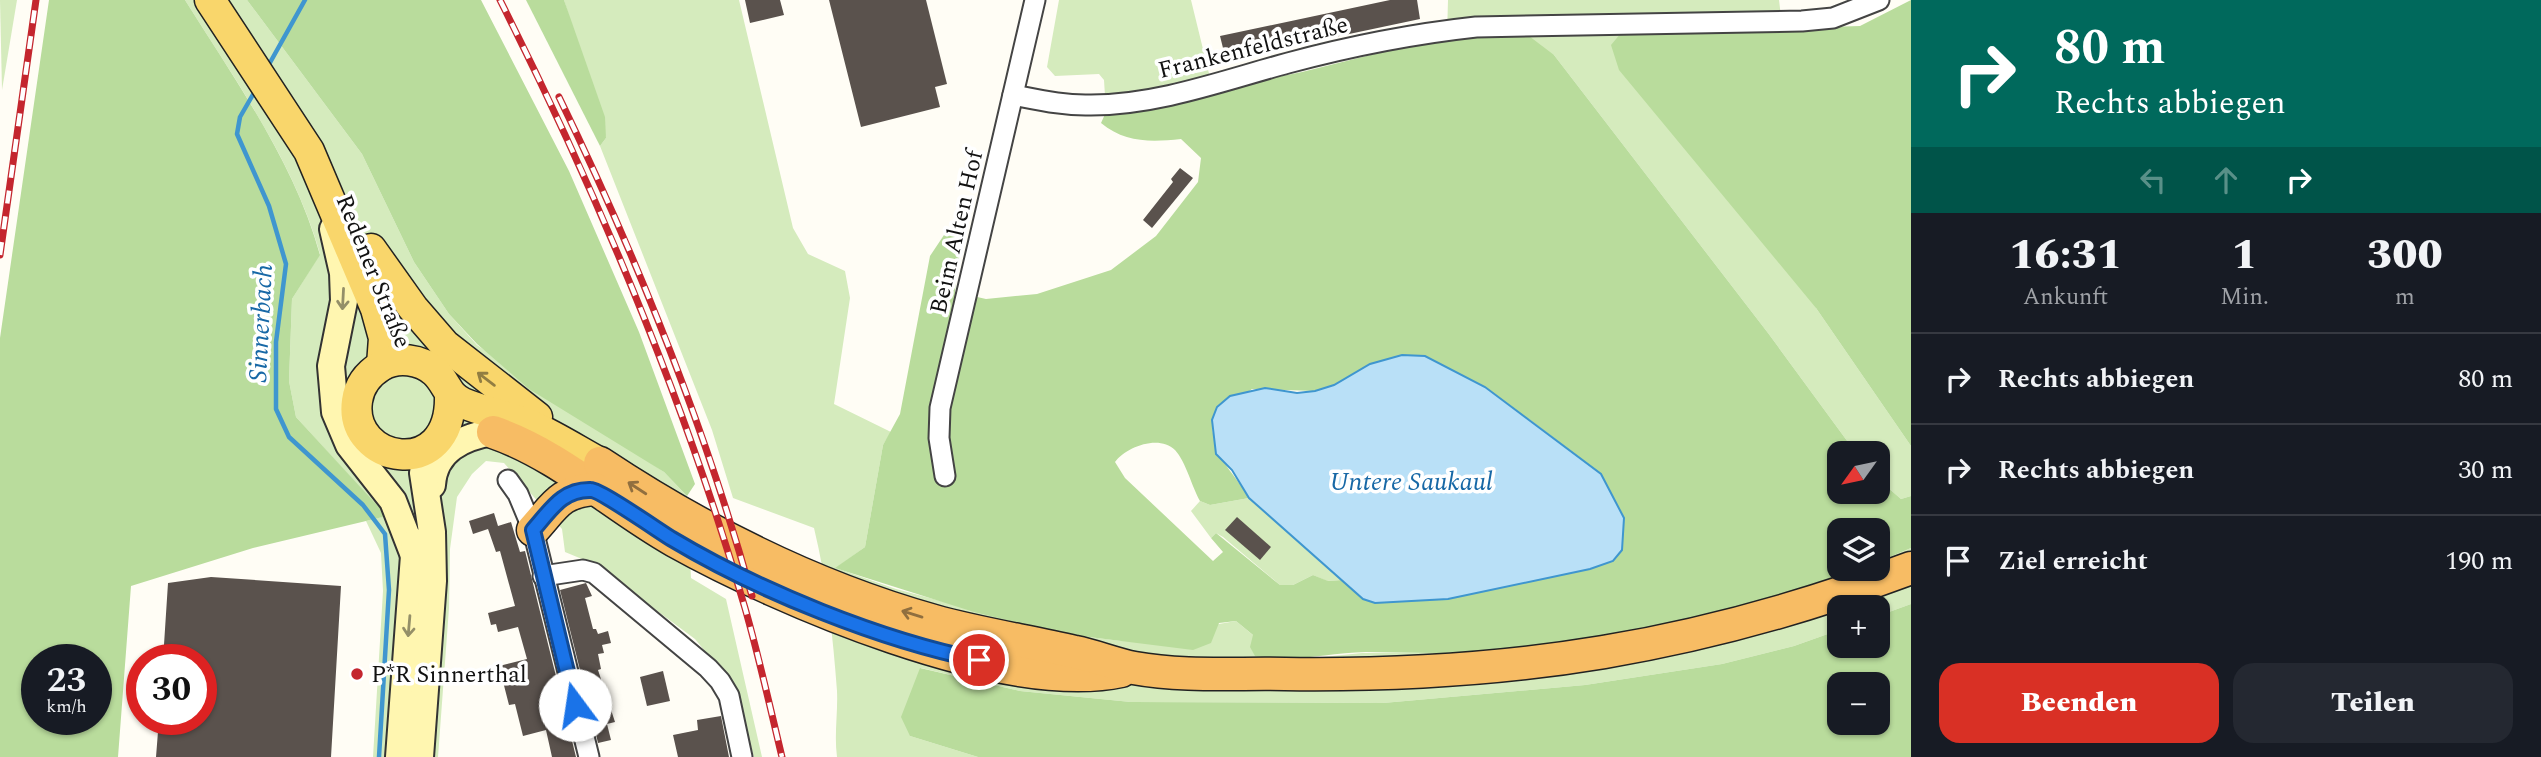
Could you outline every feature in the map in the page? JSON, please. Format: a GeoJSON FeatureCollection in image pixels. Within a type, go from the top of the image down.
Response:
{"type":"FeatureCollection","features":[{"type":"Feature","properties":{"kind":"highway"},"geometry":{"type":"LineString","coordinates":[[493,432],[557,463],[597,476],[674,541],[795,599],[872,629],[955,656],[1027,670],[1091,676],[1135,668],[1361,675],[1452,672],[1527,665],[1630,649],[1721,629],[1840,594],[1911,568]]}},
{"type":"Feature","properties":{"kind":"highway"},"geometry":{"type":"LineString","coordinates":[[557,463],[561,478],[558,500]]}},
{"type":"Feature","properties":{"kind":"highway"},"geometry":{"type":"LineString","coordinates":[[533,530],[558,500],[578,491],[597,476]]}},
{"type":"Feature","properties":{"kind":"main road","name":"Redener Straße"},"geometry":{"type":"LineString","coordinates":[[210,0],[309,151],[345,192],[371,249],[397,336],[412,360]]}},
{"type":"Feature","properties":{"kind":"main road","name":"Redener Straße"},"geometry":{"type":"LineString","coordinates":[[309,151],[321,185],[344,230],[376,309],[386,351],[382,365]]}},
{"type":"Feature","properties":{"kind":"main road"},"geometry":{"type":"LineString","coordinates":[[321,185],[343,273],[344,301],[331,366],[335,412],[349,445],[393,501],[415,558]]}},
{"type":"Feature","properties":{"kind":"main road"},"geometry":{"type":"LineString","coordinates":[[371,249],[413,308],[445,345],[597,476]]}},
{"type":"Feature","properties":{"kind":"main road"},"geometry":{"type":"LineString","coordinates":[[399,757],[415,558],[412,485],[423,446],[450,417],[450,396],[436,373],[412,360],[382,365],[361,387],[358,416],[372,443],[423,446],[460,428],[493,432]]}},
{"type":"Feature","properties":{"kind":"main road"},"geometry":{"type":"LineString","coordinates":[[450,396],[534,427],[597,476]]}},
{"type":"Feature","properties":{"kind":"main road"},"geometry":{"type":"LineString","coordinates":[[420,757],[433,581],[432,481],[439,461],[461,441],[493,432]]}},
{"type":"Feature","properties":{"kind":"main road"},"geometry":{"type":"LineString","coordinates":[[423,446],[423,473],[432,532]]}},
{"type":"Feature","properties":{"kind":"street","name":"Beim Alten Hof"},"geometry":{"type":"LineString","coordinates":[[945,476],[939,438],[940,408],[1035,0]]}},
{"type":"Feature","properties":{"kind":"street","name":"Frankenfeldstraße"},"geometry":{"type":"LineString","coordinates":[[1013,95],[1072,105],[1115,104],[1227,80],[1378,40],[1433,32],[1476,27],[1802,21],[1833,18],[1880,0]]}},
{"type":"Feature","properties":{"kind":"street"},"geometry":{"type":"LineString","coordinates":[[508,480],[518,494],[533,530],[589,757]]}},
{"type":"Feature","properties":{"kind":"street"},"geometry":{"type":"LineString","coordinates":[[543,576],[583,570],[594,573],[708,668],[729,696],[741,757]]}},
{"type":"Feature","properties":{"kind":"green space"},"geometry":{"type":"Polygon","coordinates":[[[0,0],[17,0],[2,90],[0,0]]]}},
{"type":"Feature","properties":{"kind":"green space"},"geometry":{"type":"Polygon","coordinates":[[[49,0],[185,0],[279,155],[309,221],[320,255],[292,299],[289,381],[296,417],[387,516],[253,548],[131,586],[118,757],[0,757],[0,338],[49,0]]]}},
{"type":"Feature","properties":{"kind":"green space"},"geometry":{"type":"Polygon","coordinates":[[[185,0],[247,0],[362,154],[414,262],[449,314],[477,345],[664,472],[687,496],[691,578],[726,599],[762,757],[754,757],[739,703],[717,666],[695,639],[594,564],[565,552],[562,529],[504,463],[486,461],[472,474],[457,497],[450,549],[449,608],[438,757],[373,757],[383,591],[381,553],[366,521],[386,516],[296,417],[289,381],[292,299],[320,254],[295,187],[262,123],[185,0]]]}},
{"type":"Feature","properties":{"kind":"green space"},"geometry":{"type":"Polygon","coordinates":[[[247,0],[481,0],[569,171],[639,332],[695,484],[687,496],[664,472],[529,389],[477,344],[449,314],[414,262],[362,154],[247,0]]]}},
{"type":"Feature","properties":{"kind":"green space"},"geometry":{"type":"Polygon","coordinates":[[[526,0],[564,0],[605,117],[606,138],[600,146],[526,0]]]}},
{"type":"Feature","properties":{"kind":"green space"},"geometry":{"type":"Polygon","coordinates":[[[564,0],[739,0],[793,228],[808,254],[845,271],[850,298],[834,404],[891,432],[883,445],[865,547],[836,568],[896,589],[1065,634],[1122,641],[1236,621],[1284,661],[1362,653],[1471,652],[1636,632],[1827,579],[1827,581],[1890,581],[1890,557],[1911,548],[1911,604],[1890,612],[1890,595],[1827,595],[1827,634],[1794,646],[1722,664],[1585,685],[1383,703],[1131,702],[1020,691],[921,668],[910,736],[978,757],[837,757],[834,650],[814,528],[733,498],[712,430],[600,146],[606,138],[564,0]]]}},
{"type":"Feature","properties":{"kind":"green space"},"geometry":{"type":"Polygon","coordinates":[[[1059,0],[1191,0],[1213,90],[1106,112],[1104,80],[1099,74],[1055,76],[1047,67],[1059,0]]]}},
{"type":"Feature","properties":{"kind":"green space"},"geometry":{"type":"Polygon","coordinates":[[[1448,0],[1779,0],[1816,308],[1911,446],[1911,496],[1901,499],[1890,489],[1890,441],[1847,441],[1768,333],[1554,55],[1447,36],[1448,0]]]}},
{"type":"Feature","properties":{"kind":"green space"},"geometry":{"type":"Polygon","coordinates":[[[1911,0],[1911,446],[1816,308],[1619,70],[1611,45],[1621,33],[1860,26],[1911,0]]]}},
{"type":"Feature","properties":{"kind":"green space"},"geometry":{"type":"Polygon","coordinates":[[[1474,34],[1529,36],[1554,55],[1768,333],[1847,441],[1827,441],[1827,504],[1890,504],[1890,489],[1901,499],[1911,496],[1911,548],[1890,557],[1890,518],[1827,518],[1828,581],[1718,614],[1620,635],[1521,648],[1472,652],[1366,652],[1297,658],[1255,656],[1250,647],[1253,635],[1236,621],[1219,623],[1211,643],[1193,650],[1065,634],[974,612],[835,568],[865,547],[883,445],[900,414],[930,256],[948,229],[958,224],[967,227],[957,266],[955,292],[986,299],[1037,294],[1111,270],[1156,236],[1198,182],[1201,158],[1181,139],[1139,140],[1110,130],[1101,123],[1106,112],[1302,72],[1447,36],[1474,34]],[[1370,364],[1334,385],[1315,391],[1252,389],[1212,420],[1219,453],[1249,498],[1210,505],[1200,501],[1179,455],[1168,445],[1143,444],[1115,462],[1125,478],[1213,561],[1223,552],[1211,538],[1216,533],[1280,585],[1293,585],[1313,575],[1328,581],[1342,580],[1363,599],[1601,474],[1529,419],[1370,364]]]}},
{"type":"Feature","properties":{"kind":"green space"},"geometry":{"type":"Polygon","coordinates":[[[1249,498],[1342,580],[1327,581],[1313,575],[1293,585],[1280,585],[1223,537],[1216,533],[1211,538],[1191,511],[1200,501],[1210,505],[1249,498]]]}},
{"type":"Feature","properties":{"kind":"green space"},"geometry":{"type":"Polygon","coordinates":[[[1911,604],[1911,757],[978,757],[910,736],[901,717],[920,668],[1020,691],[1131,702],[1383,703],[1585,685],[1722,664],[1794,646],[1827,634],[1827,658],[1890,658],[1890,612],[1911,604]]]}},
{"type":"Feature","properties":{"kind":"water","name":"Untere Saukaul"},"geometry":{"type":"Polygon","coordinates":[[[1402,355],[1425,356],[1485,387],[1601,474],[1624,518],[1622,550],[1613,561],[1590,569],[1448,599],[1375,603],[1363,599],[1249,498],[1232,470],[1216,454],[1212,420],[1217,407],[1230,396],[1265,388],[1297,393],[1315,391],[1334,385],[1370,364],[1402,355]]]}},
{"type":"Feature","properties":{"kind":"building"},"geometry":{"type":"Polygon","coordinates":[[[745,0],[780,0],[784,15],[750,23],[745,0]]]}},
{"type":"Feature","properties":{"kind":"building"},"geometry":{"type":"Polygon","coordinates":[[[829,0],[926,0],[947,84],[935,87],[940,107],[861,127],[829,0]]]}},
{"type":"Feature","properties":{"kind":"building"},"geometry":{"type":"Polygon","coordinates":[[[1390,0],[1417,0],[1420,19],[1226,60],[1220,36],[1390,0]]]}},
{"type":"Feature","properties":{"kind":"building"},"geometry":{"type":"Polygon","coordinates":[[[1180,168],[1193,178],[1152,228],[1143,220],[1173,182],[1171,179],[1180,168]]]}},
{"type":"Feature","properties":{"kind":"building"},"geometry":{"type":"Polygon","coordinates":[[[494,513],[498,526],[511,522],[520,552],[525,551],[576,757],[552,757],[546,730],[523,736],[515,704],[509,705],[499,666],[527,659],[518,627],[498,632],[496,624],[491,625],[488,613],[515,606],[500,551],[496,552],[488,529],[473,534],[469,521],[494,513]]]}},
{"type":"Feature","properties":{"kind":"building"},"geometry":{"type":"Polygon","coordinates":[[[1237,517],[1271,547],[1260,560],[1225,530],[1237,517]]]}},
{"type":"Feature","properties":{"kind":"building"},"geometry":{"type":"Polygon","coordinates":[[[211,577],[341,586],[331,757],[156,757],[158,735],[217,735],[217,644],[164,644],[168,583],[211,577]]]}},
{"type":"Feature","properties":{"kind":"building"},"geometry":{"type":"Polygon","coordinates":[[[586,583],[592,596],[585,598],[593,629],[596,629],[598,634],[608,631],[611,643],[602,645],[604,653],[598,654],[601,669],[598,670],[615,722],[607,724],[611,740],[598,743],[590,708],[595,706],[586,673],[581,674],[560,590],[586,583]]]}},
{"type":"Feature","properties":{"kind":"building"},"geometry":{"type":"Polygon","coordinates":[[[663,671],[670,701],[647,706],[640,677],[663,671]]]}},
{"type":"Feature","properties":{"kind":"building"},"geometry":{"type":"Polygon","coordinates":[[[721,716],[729,757],[678,757],[673,735],[698,730],[697,720],[721,716]]]}},
{"type":"Feature","properties":{"kind":"waterway","name":"Sinnerbach"},"geometry":{"type":"LineString","coordinates":[[267,68],[305,0]]}},
{"type":"Feature","properties":{"kind":"waterway","name":"Sinnerbach"},"geometry":{"type":"LineString","coordinates":[[255,91],[240,117],[237,134],[269,206],[286,264],[276,342],[276,409],[289,437],[363,505],[385,534],[389,590],[379,757]]}},
{"type":"Feature","properties":{"kind":"railway"},"geometry":{"type":"LineString","coordinates":[[0,255],[36,0]]}},
{"type":"Feature","properties":{"kind":"railway"},"geometry":{"type":"LineString","coordinates":[[500,0],[605,223],[667,375],[695,452],[745,608],[782,757]]}},
{"type":"Feature","properties":{"kind":"railway"},"geometry":{"type":"LineString","coordinates":[[559,97],[642,280],[667,342],[713,468],[752,596]]}},
{"type":"Feature","properties":{"kind":"place","name":"P*R Sinnerthal"},"geometry":{"type":"Point","coordinates":[357,674]}},
{"type":"Feature","properties":{"kind":"route"},"geometry":{"type":"LineString","coordinates":[[575,705],[533,530],[566,494],[594,489],[674,541],[795,599],[872,629],[955,656],[979,660]]}}]}
